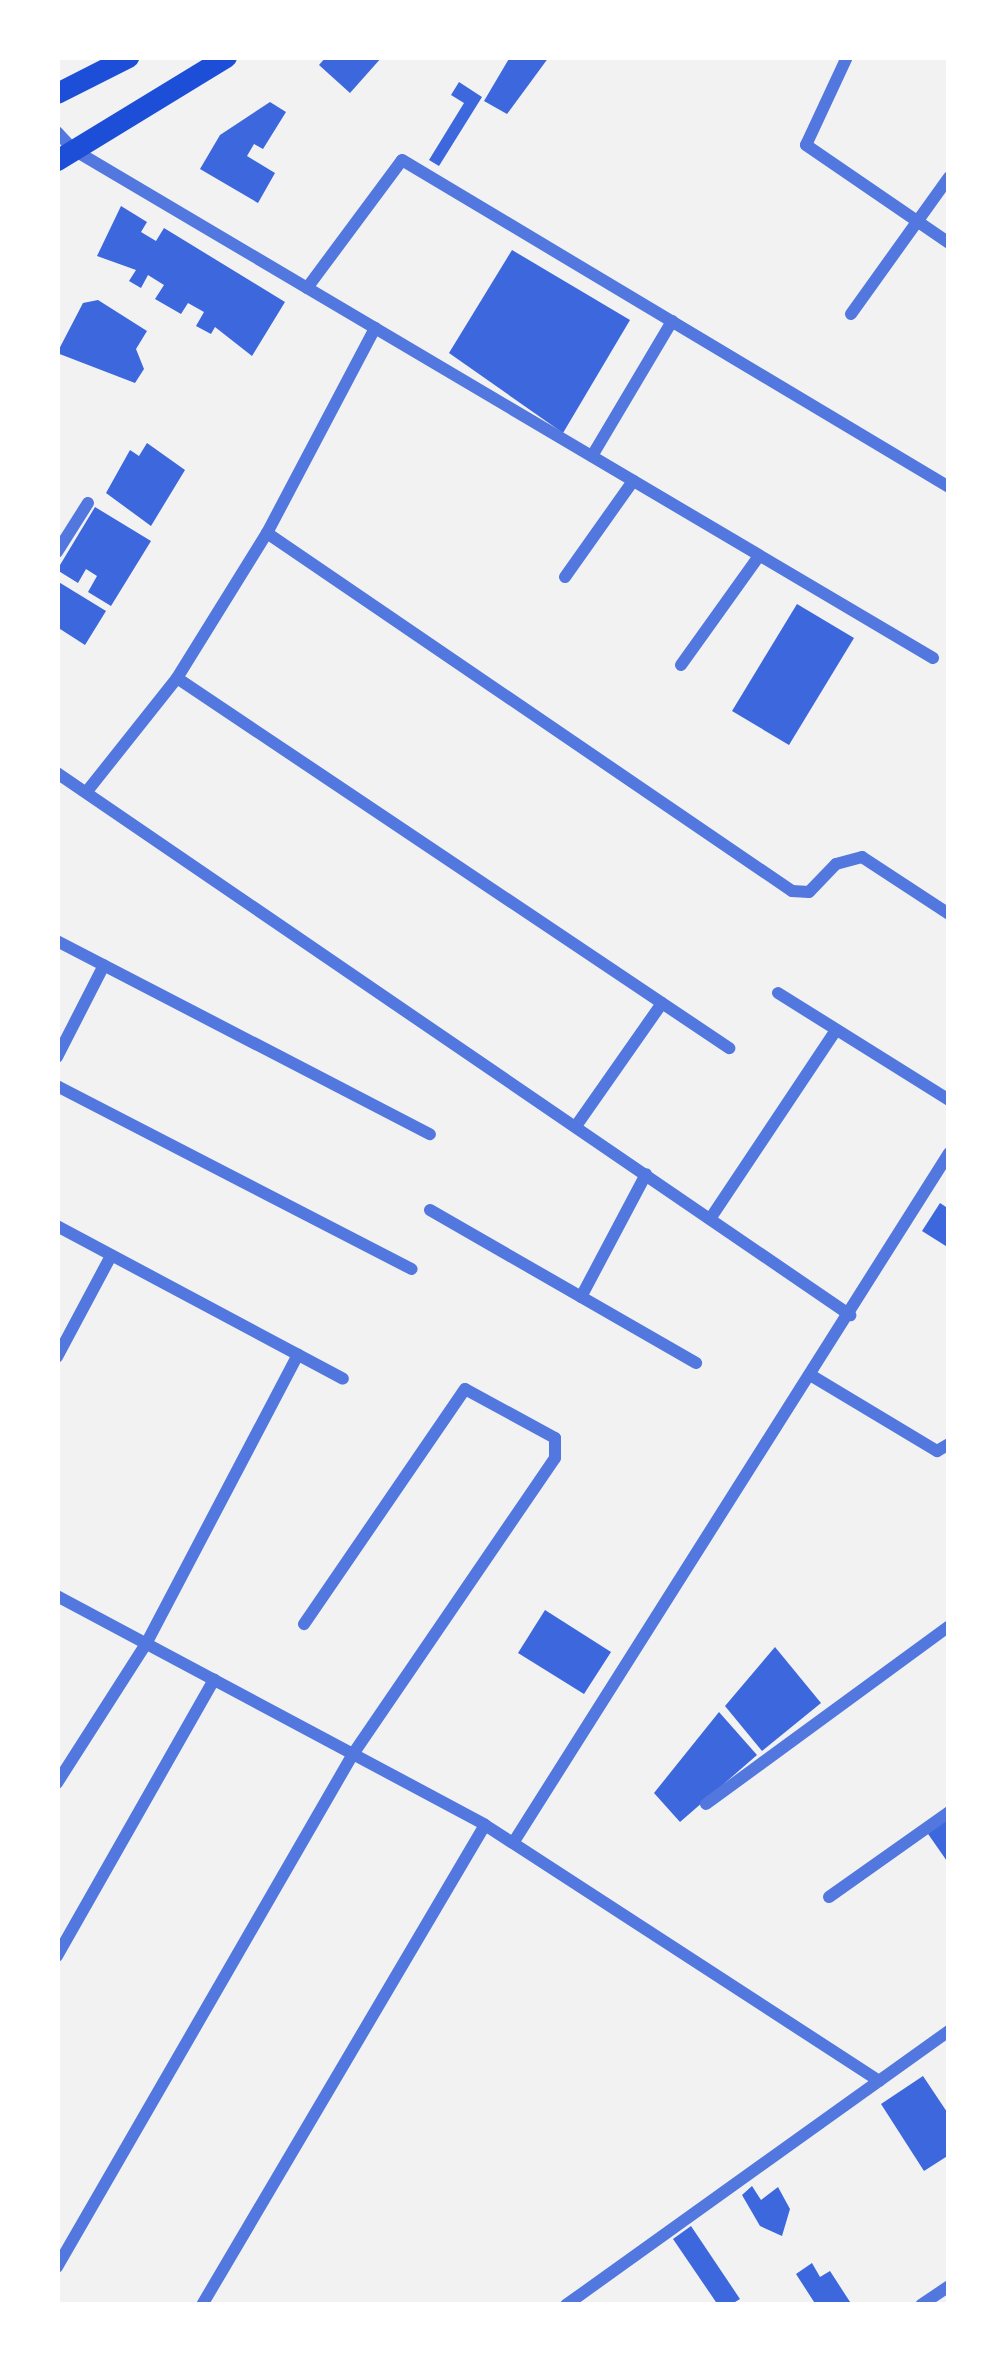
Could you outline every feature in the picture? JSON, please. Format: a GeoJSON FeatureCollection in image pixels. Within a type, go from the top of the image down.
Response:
{"type":"FeatureCollection","features":[{"type":"Feature","properties":{"kind":"main road"},"geometry":{"type":"LineString","coordinates":[[57,93],[128,57]]}},
{"type":"Feature","properties":{"kind":"main road"},"geometry":{"type":"LineString","coordinates":[[65,155],[226,57]]}},
{"type":"Feature","properties":{"kind":"street"},"geometry":{"type":"LineString","coordinates":[[847,57],[806,145],[949,243]]}},
{"type":"Feature","properties":{"kind":"street"},"geometry":{"type":"LineString","coordinates":[[57,132],[65,155],[307,288],[933,658]]}},
{"type":"Feature","properties":{"kind":"street"},"geometry":{"type":"LineString","coordinates":[[307,288],[402,160],[949,487]]}},
{"type":"Feature","properties":{"kind":"street"},"geometry":{"type":"LineString","coordinates":[[851,314],[949,177]]}},
{"type":"Feature","properties":{"kind":"street"},"geometry":{"type":"LineString","coordinates":[[592,456],[672,321]]}},
{"type":"Feature","properties":{"kind":"street"},"geometry":{"type":"LineString","coordinates":[[88,790],[177,679],[267,533],[375,328]]}},
{"type":"Feature","properties":{"kind":"street"},"geometry":{"type":"LineString","coordinates":[[565,577],[633,481]]}},
{"type":"Feature","properties":{"kind":"street"},"geometry":{"type":"LineString","coordinates":[[57,552],[88,503]]}},
{"type":"Feature","properties":{"kind":"street"},"geometry":{"type":"LineString","coordinates":[[267,533],[792,891],[808,892],[836,864],[862,857],[949,914]]}},
{"type":"Feature","properties":{"kind":"street"},"geometry":{"type":"LineString","coordinates":[[680,665],[759,556]]}},
{"type":"Feature","properties":{"kind":"street"},"geometry":{"type":"LineString","coordinates":[[177,679],[729,1048]]}},
{"type":"Feature","properties":{"kind":"street"},"geometry":{"type":"LineString","coordinates":[[57,773],[850,1316]]}},
{"type":"Feature","properties":{"kind":"street"},"geometry":{"type":"LineString","coordinates":[[57,941],[430,1134]]}},
{"type":"Feature","properties":{"kind":"street"},"geometry":{"type":"LineString","coordinates":[[57,1057],[104,965]]}},
{"type":"Feature","properties":{"kind":"street"},"geometry":{"type":"LineString","coordinates":[[778,993],[949,1100]]}},
{"type":"Feature","properties":{"kind":"street"},"geometry":{"type":"LineString","coordinates":[[576,1126],[662,1003]]}},
{"type":"Feature","properties":{"kind":"street"},"geometry":{"type":"LineString","coordinates":[[710,1219],[836,1030]]}},
{"type":"Feature","properties":{"kind":"street"},"geometry":{"type":"LineString","coordinates":[[57,1086],[411,1269]]}},
{"type":"Feature","properties":{"kind":"street"},"geometry":{"type":"LineString","coordinates":[[513,1843],[949,1153]]}},
{"type":"Feature","properties":{"kind":"street"},"geometry":{"type":"LineString","coordinates":[[581,1297],[646,1174]]}},
{"type":"Feature","properties":{"kind":"street"},"geometry":{"type":"LineString","coordinates":[[430,1210],[695,1363]]}},
{"type":"Feature","properties":{"kind":"street"},"geometry":{"type":"LineString","coordinates":[[57,1226],[343,1379]]}},
{"type":"Feature","properties":{"kind":"street"},"geometry":{"type":"LineString","coordinates":[[57,1357],[112,1256]]}},
{"type":"Feature","properties":{"kind":"street"},"geometry":{"type":"LineString","coordinates":[[57,1783],[146,1644],[298,1355]]}},
{"type":"Feature","properties":{"kind":"street"},"geometry":{"type":"LineString","coordinates":[[812,1376],[937,1451],[949,1444]]}},
{"type":"Feature","properties":{"kind":"street"},"geometry":{"type":"LineString","coordinates":[[57,2267],[353,1754],[555,1457],[555,1438],[465,1389],[304,1624]]}},
{"type":"Feature","properties":{"kind":"street"},"geometry":{"type":"LineString","coordinates":[[57,1596],[485,1825],[879,2081]]}},
{"type":"Feature","properties":{"kind":"street"},"geometry":{"type":"LineString","coordinates":[[706,1804],[949,1627]]}},
{"type":"Feature","properties":{"kind":"street"},"geometry":{"type":"LineString","coordinates":[[57,1956],[214,1680]]}},
{"type":"Feature","properties":{"kind":"street"},"geometry":{"type":"LineString","coordinates":[[830,1897],[949,1812]]}},
{"type":"Feature","properties":{"kind":"street"},"geometry":{"type":"LineString","coordinates":[[202,2305],[485,1825]]}},
{"type":"Feature","properties":{"kind":"street"},"geometry":{"type":"LineString","coordinates":[[566,2305],[949,2031]]}},
{"type":"Feature","properties":{"kind":"street"},"geometry":{"type":"LineString","coordinates":[[921,2305],[949,2285]]}},
{"type":"Feature","properties":{"kind":"building"},"geometry":{"type":"Polygon","coordinates":[[[326,57],[382,57],[350,93],[319,65],[326,57]]]}},
{"type":"Feature","properties":{"kind":"building"},"geometry":{"type":"Polygon","coordinates":[[[510,57],[549,57],[507,114],[484,101],[510,57]]]}},
{"type":"Feature","properties":{"kind":"building"},"geometry":{"type":"Polygon","coordinates":[[[459,82],[482,97],[439,166],[429,160],[464,103],[451,95],[459,82]]]}},
{"type":"Feature","properties":{"kind":"building"},"geometry":{"type":"Polygon","coordinates":[[[270,102],[286,112],[263,149],[254,144],[247,156],[275,173],[258,203],[200,169],[220,135],[270,102]]]}},
{"type":"Feature","properties":{"kind":"building"},"geometry":{"type":"Polygon","coordinates":[[[121,206],[147,222],[141,232],[156,241],[164,228],[285,302],[252,356],[215,327],[211,334],[196,326],[204,312],[188,303],[181,314],[155,299],[164,285],[148,275],[141,288],[129,281],[136,270],[97,256],[121,206]]]}},
{"type":"Feature","properties":{"kind":"building"},"geometry":{"type":"Polygon","coordinates":[[[512,250],[630,320],[563,433],[449,353],[512,250]]]}},
{"type":"Feature","properties":{"kind":"building"},"geometry":{"type":"Polygon","coordinates":[[[98,300],[147,331],[136,349],[144,369],[135,383],[57,353],[83,303],[98,300]]]}},
{"type":"Feature","properties":{"kind":"building"},"geometry":{"type":"Polygon","coordinates":[[[147,443],[185,470],[151,526],[106,493],[130,450],[139,456],[147,443]]]}},
{"type":"Feature","properties":{"kind":"building"},"geometry":{"type":"Polygon","coordinates":[[[95,507],[151,541],[111,606],[88,592],[97,576],[86,569],[78,583],[57,570],[95,507]]]}},
{"type":"Feature","properties":{"kind":"building"},"geometry":{"type":"Polygon","coordinates":[[[57,581],[106,611],[85,645],[57,627],[57,581]]]}},
{"type":"Feature","properties":{"kind":"building"},"geometry":{"type":"Polygon","coordinates":[[[797,604],[854,638],[789,745],[732,711],[797,604]]]}},
{"type":"Feature","properties":{"kind":"building"},"geometry":{"type":"Polygon","coordinates":[[[940,1203],[949,1209],[949,1248],[922,1231],[940,1203]]]}},
{"type":"Feature","properties":{"kind":"building"},"geometry":{"type":"Polygon","coordinates":[[[545,1610],[611,1652],[584,1694],[518,1653],[545,1610]]]}},
{"type":"Feature","properties":{"kind":"building"},"geometry":{"type":"Polygon","coordinates":[[[775,1647],[821,1703],[762,1751],[725,1706],[775,1647]]]}},
{"type":"Feature","properties":{"kind":"building"},"geometry":{"type":"Polygon","coordinates":[[[719,1712],[757,1755],[680,1822],[654,1793],[719,1712]]]}},
{"type":"Feature","properties":{"kind":"building"},"geometry":{"type":"Polygon","coordinates":[[[949,1816],[949,1864],[926,1831],[949,1816]]]}},
{"type":"Feature","properties":{"kind":"building"},"geometry":{"type":"Polygon","coordinates":[[[923,2076],[949,2115],[949,2155],[924,2171],[881,2104],[923,2076]]]}},
{"type":"Feature","properties":{"kind":"building"},"geometry":{"type":"Polygon","coordinates":[[[752,2186],[761,2200],[778,2187],[790,2209],[782,2236],[760,2226],[742,2195],[752,2186]]]}},
{"type":"Feature","properties":{"kind":"building"},"geometry":{"type":"Polygon","coordinates":[[[691,2226],[740,2299],[730,2305],[718,2305],[673,2239],[691,2226]]]}},
{"type":"Feature","properties":{"kind":"building"},"geometry":{"type":"Polygon","coordinates":[[[812,2263],[820,2277],[830,2271],[852,2305],[816,2305],[796,2274],[812,2263]]]}}]}
